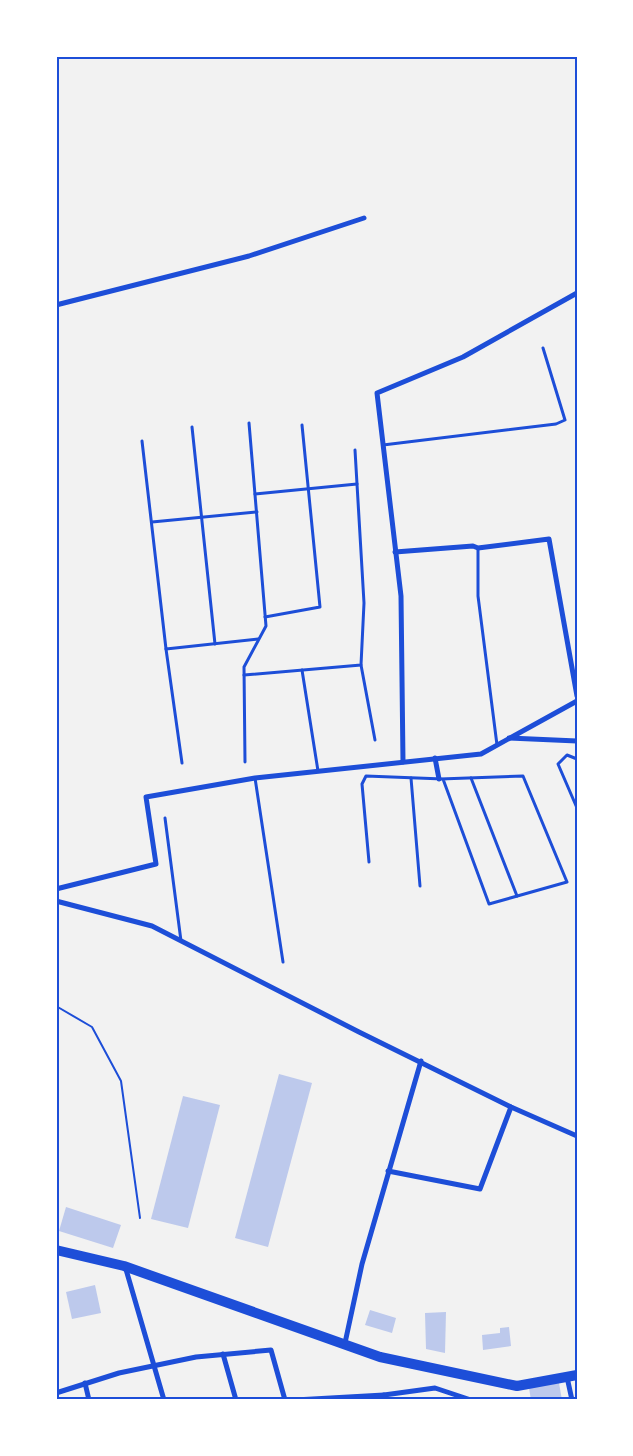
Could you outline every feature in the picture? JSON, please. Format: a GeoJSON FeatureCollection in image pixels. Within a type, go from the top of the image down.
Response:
{"type":"FeatureCollection","features":[{"type":"Feature","properties":{"kind":"main road"},"geometry":{"type":"LineString","coordinates":[[56,1250],[124,1266],[345,1342],[380,1357],[517,1386],[572,1376]]}},
{"type":"Feature","properties":{"kind":"street"},"geometry":{"type":"LineString","coordinates":[[56,305],[249,256],[364,218]]}},
{"type":"Feature","properties":{"kind":"street"},"geometry":{"type":"LineString","coordinates":[[403,762],[401,596],[377,392],[463,357],[577,293]]}},
{"type":"Feature","properties":{"kind":"street"},"geometry":{"type":"LineString","coordinates":[[395,552],[473,546],[478,548],[549,539],[577,696]]}},
{"type":"Feature","properties":{"kind":"street"},"geometry":{"type":"LineString","coordinates":[[56,889],[156,864],[146,797],[255,778],[481,754],[577,701]]}},
{"type":"Feature","properties":{"kind":"street"},"geometry":{"type":"LineString","coordinates":[[509,738],[577,742]]}},
{"type":"Feature","properties":{"kind":"street"},"geometry":{"type":"LineString","coordinates":[[435,758],[439,779]]}},
{"type":"Feature","properties":{"kind":"street"},"geometry":{"type":"LineString","coordinates":[[56,901],[152,926],[511,1107],[577,1136]]}},
{"type":"Feature","properties":{"kind":"street"},"geometry":{"type":"LineString","coordinates":[[345,1342],[362,1264],[421,1061]]}},
{"type":"Feature","properties":{"kind":"street"},"geometry":{"type":"LineString","coordinates":[[388,1170],[480,1188],[511,1107]]}},
{"type":"Feature","properties":{"kind":"street"},"geometry":{"type":"LineString","coordinates":[[124,1266],[164,1400]]}},
{"type":"Feature","properties":{"kind":"street"},"geometry":{"type":"LineString","coordinates":[[56,1393],[119,1372],[196,1357],[271,1350],[285,1400]]}},
{"type":"Feature","properties":{"kind":"street"},"geometry":{"type":"LineString","coordinates":[[223,1354],[236,1400]]}},
{"type":"Feature","properties":{"kind":"street"},"geometry":{"type":"LineString","coordinates":[[572,1376],[572,1400]]}},
{"type":"Feature","properties":{"kind":"street"},"geometry":{"type":"LineString","coordinates":[[86,1384],[89,1400]]}},
{"type":"Feature","properties":{"kind":"street"},"geometry":{"type":"LineString","coordinates":[[295,1400],[385,1397],[435,1388],[471,1400]]}},
{"type":"Feature","properties":{"kind":"lane"},"geometry":{"type":"LineString","coordinates":[[383,445],[556,424],[565,420],[543,348]]}},
{"type":"Feature","properties":{"kind":"lane"},"geometry":{"type":"LineString","coordinates":[[245,762],[244,667],[266,626],[249,423]]}},
{"type":"Feature","properties":{"kind":"lane"},"geometry":{"type":"LineString","coordinates":[[265,617],[320,607],[302,426]]}},
{"type":"Feature","properties":{"kind":"lane"},"geometry":{"type":"LineString","coordinates":[[192,427],[215,644]]}},
{"type":"Feature","properties":{"kind":"lane"},"geometry":{"type":"LineString","coordinates":[[142,441],[166,649],[182,763]]}},
{"type":"Feature","properties":{"kind":"lane"},"geometry":{"type":"LineString","coordinates":[[355,450],[364,603],[361,665],[375,740]]}},
{"type":"Feature","properties":{"kind":"lane"},"geometry":{"type":"LineString","coordinates":[[255,494],[357,484]]}},
{"type":"Feature","properties":{"kind":"lane"},"geometry":{"type":"LineString","coordinates":[[152,522],[256,512]]}},
{"type":"Feature","properties":{"kind":"lane"},"geometry":{"type":"LineString","coordinates":[[478,548],[478,596],[497,745]]}},
{"type":"Feature","properties":{"kind":"lane"},"geometry":{"type":"LineString","coordinates":[[166,649],[259,639]]}},
{"type":"Feature","properties":{"kind":"lane"},"geometry":{"type":"LineString","coordinates":[[244,675],[361,665]]}},
{"type":"Feature","properties":{"kind":"lane"},"geometry":{"type":"LineString","coordinates":[[302,670],[318,771]]}},
{"type":"Feature","properties":{"kind":"lane"},"geometry":{"type":"LineString","coordinates":[[577,759],[567,755],[558,764],[577,808]]}},
{"type":"Feature","properties":{"kind":"lane"},"geometry":{"type":"LineString","coordinates":[[369,862],[362,784],[366,776],[439,779],[523,776],[567,882],[489,904],[442,779],[439,779]]}},
{"type":"Feature","properties":{"kind":"lane"},"geometry":{"type":"LineString","coordinates":[[255,778],[283,962]]}},
{"type":"Feature","properties":{"kind":"lane"},"geometry":{"type":"LineString","coordinates":[[410,778],[420,886]]}},
{"type":"Feature","properties":{"kind":"lane"},"geometry":{"type":"LineString","coordinates":[[471,778],[516,896]]}},
{"type":"Feature","properties":{"kind":"lane"},"geometry":{"type":"LineString","coordinates":[[165,818],[181,941]]}},
{"type":"Feature","properties":{"kind":"path"},"geometry":{"type":"LineString","coordinates":[[56,1006],[92,1027],[121,1081],[140,1218]]}},
{"type":"Feature","properties":{"kind":"building"},"geometry":{"type":"Polygon","coordinates":[[[279,1074],[312,1083],[268,1247],[235,1238],[279,1074]]]}},
{"type":"Feature","properties":{"kind":"building"},"geometry":{"type":"Polygon","coordinates":[[[183,1096],[220,1105],[188,1228],[151,1219],[183,1096]]]}},
{"type":"Feature","properties":{"kind":"building"},"geometry":{"type":"Polygon","coordinates":[[[66,1207],[121,1225],[113,1248],[59,1231],[66,1207]]]}},
{"type":"Feature","properties":{"kind":"building"},"geometry":{"type":"Polygon","coordinates":[[[95,1285],[101,1313],[72,1319],[66,1292],[95,1285]]]}},
{"type":"Feature","properties":{"kind":"building"},"geometry":{"type":"Polygon","coordinates":[[[370,1310],[396,1318],[392,1333],[365,1325],[370,1310]]]}},
{"type":"Feature","properties":{"kind":"building"},"geometry":{"type":"Polygon","coordinates":[[[446,1312],[445,1353],[426,1349],[425,1313],[446,1312]]]}},
{"type":"Feature","properties":{"kind":"building"},"geometry":{"type":"Polygon","coordinates":[[[509,1327],[511,1346],[483,1350],[482,1335],[500,1333],[500,1328],[509,1327]]]}},
{"type":"Feature","properties":{"kind":"building"},"geometry":{"type":"Polygon","coordinates":[[[559,1383],[562,1400],[531,1400],[529,1388],[559,1383]]]}}]}
